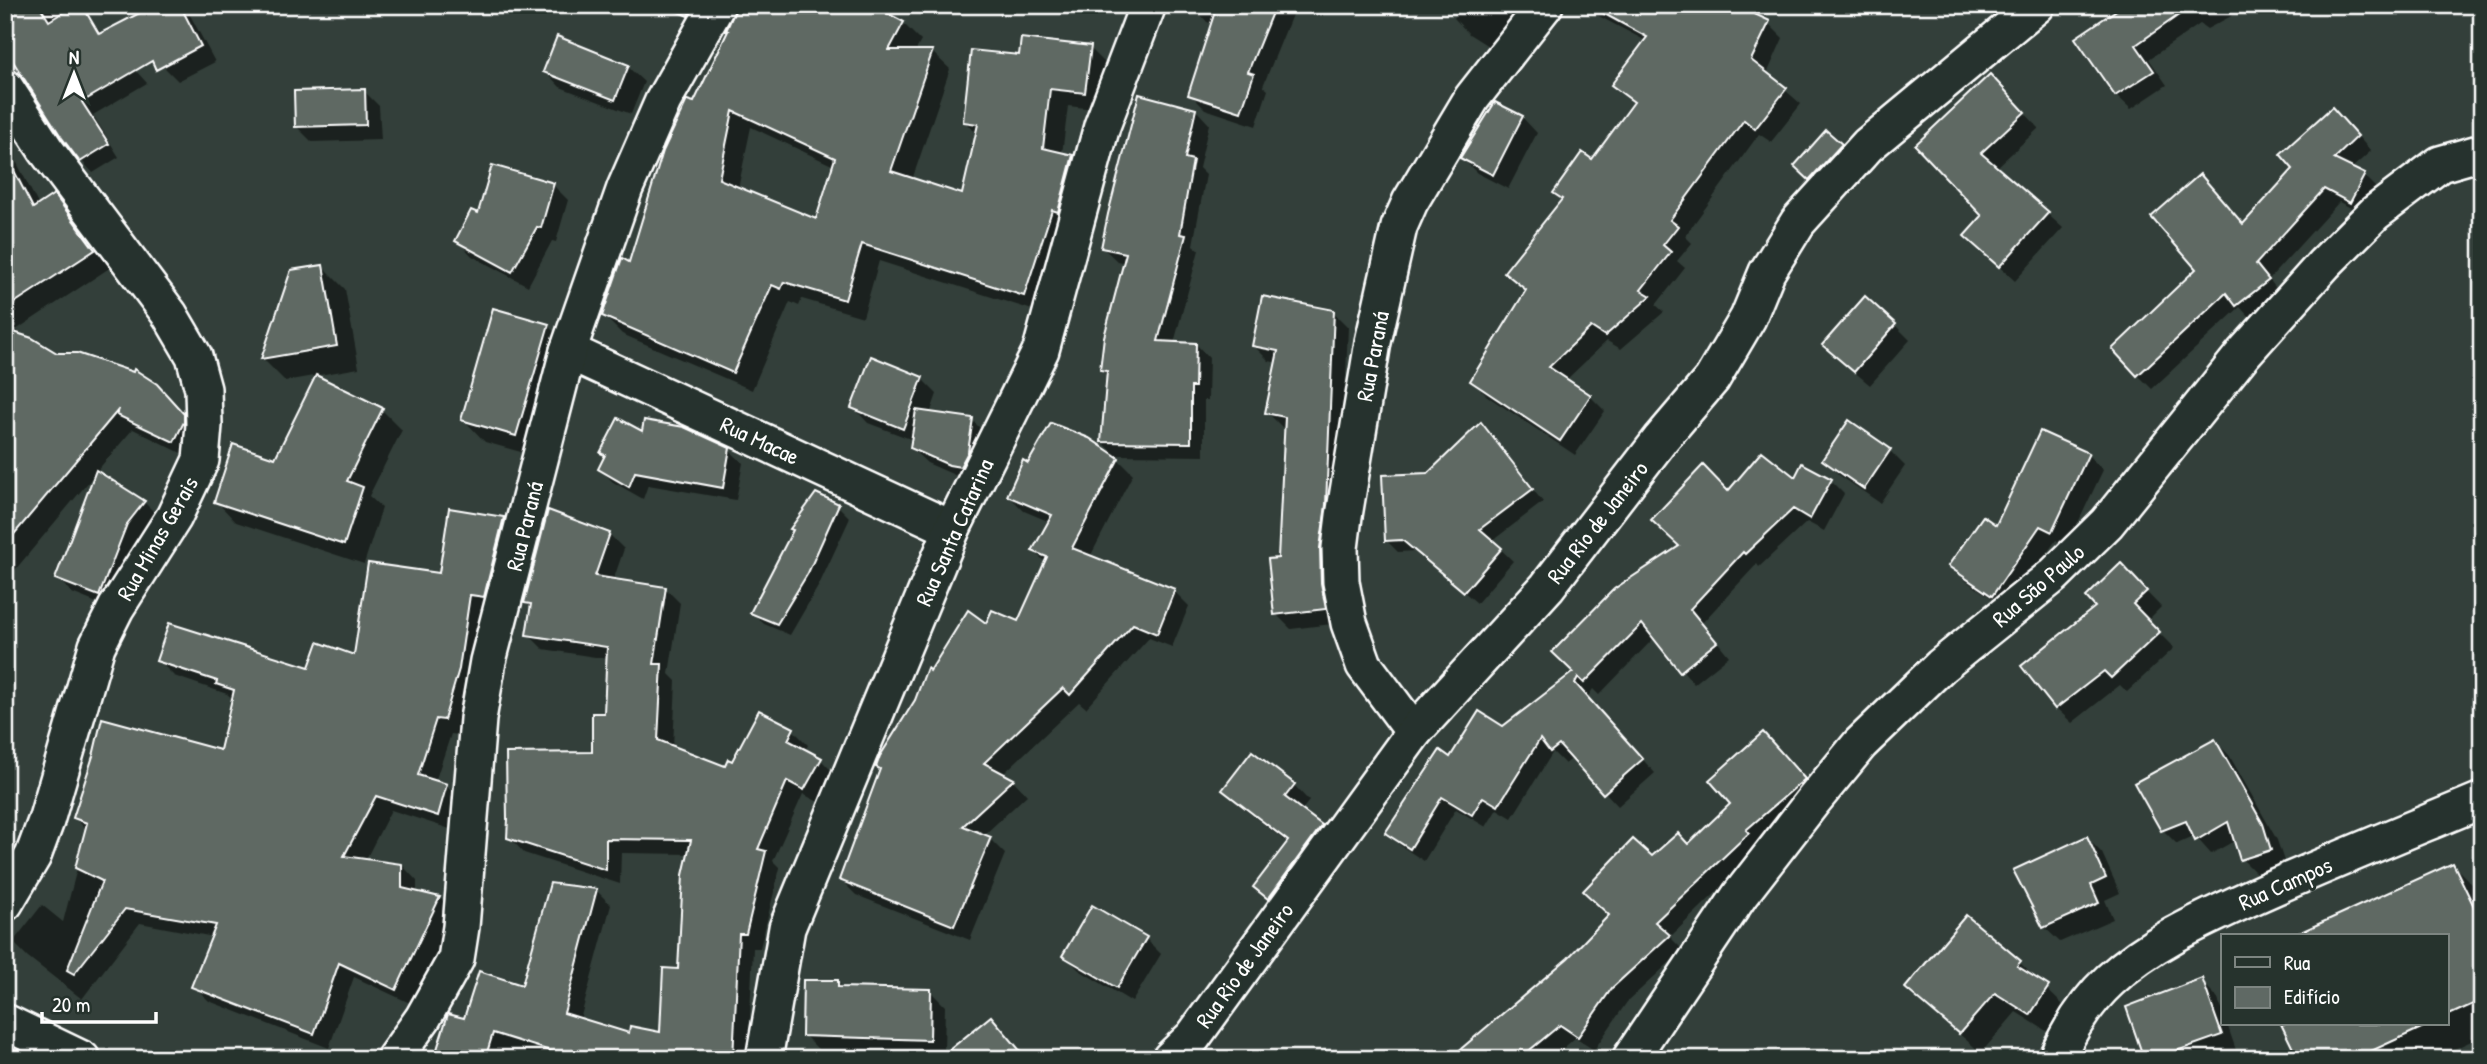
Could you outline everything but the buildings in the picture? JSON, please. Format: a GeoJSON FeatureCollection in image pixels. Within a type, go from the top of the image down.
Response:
{"type":"FeatureCollection","features":[{"type":"Feature","properties":{"kind":"street","name":"Rua Paraná"},"geometry":{"type":"LineString","coordinates":[[394,1059],[423,1018],[456,959],[478,719],[488,661],[568,351],[625,188],[663,101],[717,5]]}},
{"type":"Feature","properties":{"kind":"street","name":"Rua Santa Catarina"},"geometry":{"type":"LineString","coordinates":[[764,1059],[788,928],[952,528],[1041,349],[1102,126],[1148,5]]}},
{"type":"Feature","properties":{"kind":"street","name":"Rua Paraná"},"geometry":{"type":"LineString","coordinates":[[1414,732],[1364,664],[1349,623],[1341,582],[1341,537],[1373,342],[1399,227],[1410,202],[1472,98],[1545,5]]}},
{"type":"Feature","properties":{"kind":"street","name":"Rua Rio de Janeiro"},"geometry":{"type":"LineString","coordinates":[[1170,1059],[1193,1037],[1414,732],[1547,587],[1661,439],[1712,379],[1748,318],[1767,272],[1798,222],[1868,145],[2037,5]]}},
{"type":"Feature","properties":{"kind":"street","name":"Rua Minas Gerais"},"geometry":{"type":"LineString","coordinates":[[5,87],[46,150],[170,315],[194,356],[203,389],[204,425],[201,460],[174,517],[116,608],[97,646],[46,821],[33,856],[5,903]]}},
{"type":"Feature","properties":{"kind":"street","name":"Rua São Paulo"},"geometry":{"type":"LineString","coordinates":[[1630,1059],[1740,895],[1860,744],[1941,666],[2054,575],[2108,523],[2243,354],[2324,264],[2375,214],[2440,163],[2482,152]]}},
{"type":"Feature","properties":{"kind":"street","name":"Rua Macae"},"geometry":{"type":"LineString","coordinates":[[568,351],[952,528]]}},
{"type":"Feature","properties":{"kind":"street","name":"Rua Campos"},"geometry":{"type":"LineString","coordinates":[[2056,1059],[2067,1034],[2087,1005],[2110,980],[2144,954],[2189,926],[2289,880],[2482,800]]}},
{"type":"Feature","properties":{"kind":"street"},"geometry":{"type":"LineString","coordinates":[[5,1022],[82,1059]]}}]}
